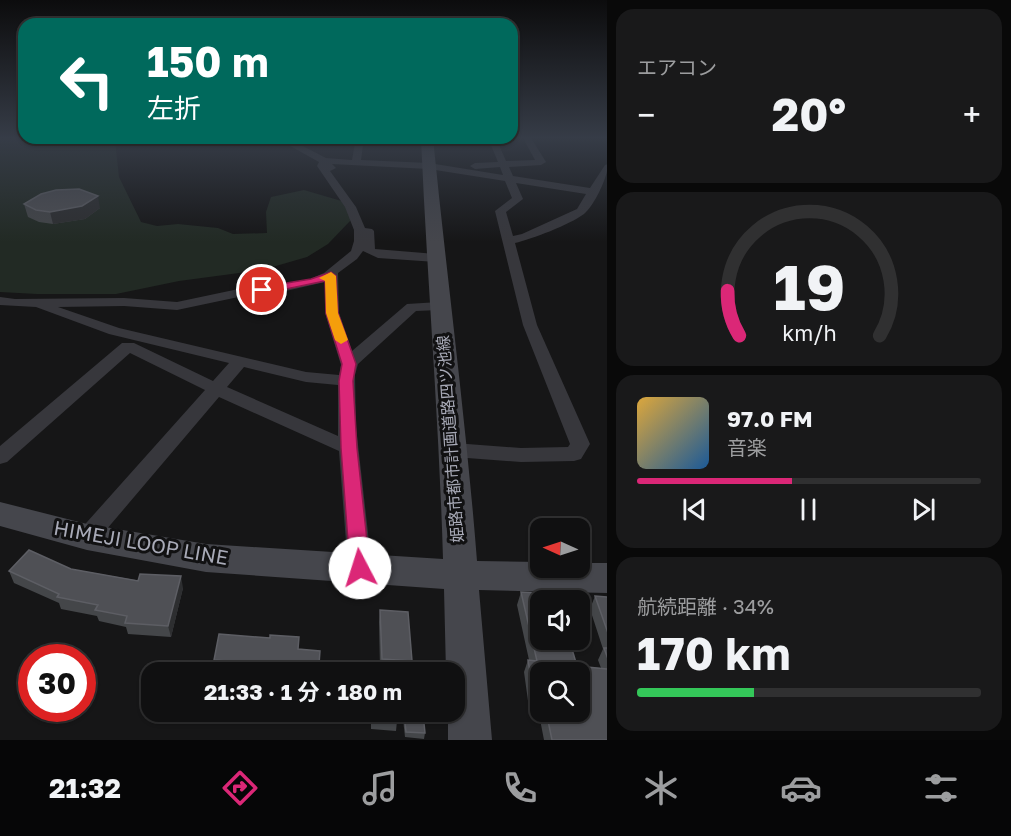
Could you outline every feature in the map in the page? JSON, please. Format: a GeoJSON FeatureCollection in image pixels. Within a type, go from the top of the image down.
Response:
{"type":"FeatureCollection","features":[{"type":"Feature","properties":{"kind":"street"},"geometry":{"type":"LineString","coordinates":[[327,173],[349,202],[361,240],[357,252],[331,272],[332,313],[349,364],[346,381],[349,448],[360,568]]}},
{"type":"Feature","properties":{"kind":"street"},"geometry":{"type":"LineString","coordinates":[[334,173],[360,205],[368,230],[369,251],[378,254],[436,258]]}},
{"type":"Feature","properties":{"kind":"street","name":"姫路市都市計画道路四ツ池線"},"geometry":{"type":"LineString","coordinates":[[429,173],[439,306],[454,450],[459,575],[470,740]]}},
{"type":"Feature","properties":{"kind":"street"},"geometry":{"type":"LineString","coordinates":[[472,173],[593,192]]}},
{"type":"Feature","properties":{"kind":"street"},"geometry":{"type":"LineString","coordinates":[[454,450],[521,455],[574,454],[580,444],[530,325],[500,211],[518,199],[506,173]]}},
{"type":"Feature","properties":{"kind":"street"},"geometry":{"type":"LineString","coordinates":[[508,241],[526,237],[581,211],[605,173]]}},
{"type":"Feature","properties":{"kind":"street"},"geometry":{"type":"LineString","coordinates":[[8,302],[151,303],[177,306],[248,291],[277,289],[313,282],[331,276]]}},
{"type":"Feature","properties":{"kind":"street"},"geometry":{"type":"LineString","coordinates":[[8,302],[39,316],[109,334],[240,360],[306,377],[346,381]]}},
{"type":"Feature","properties":{"kind":"street"},"geometry":{"type":"LineString","coordinates":[[36,303],[109,334],[128,346],[216,389],[349,448]]}},
{"type":"Feature","properties":{"kind":"street"},"geometry":{"type":"LineString","coordinates":[[349,364],[412,307],[439,306]]}},
{"type":"Feature","properties":{"kind":"street"},"geometry":{"type":"LineString","coordinates":[[0,457],[128,346]]}},
{"type":"Feature","properties":{"kind":"street"},"geometry":{"type":"LineString","coordinates":[[87,537],[240,360]]}},
{"type":"Feature","properties":{"kind":"street","name":"HIMEJI LOOP LINE"},"geometry":{"type":"LineString","coordinates":[[0,514],[87,537],[206,558],[459,575],[607,578]]}},
{"type":"Feature","properties":{"kind":"shaded area"},"geometry":{"type":"Polygon","coordinates":[[[0,173],[119,173],[141,222],[157,226],[178,224],[218,228],[233,234],[267,233],[266,212],[271,197],[304,190],[345,202],[351,220],[328,244],[307,257],[262,270],[179,281],[116,294],[0,292],[0,173]]]}},
{"type":"Feature","properties":{"kind":"building"},"geometry":{"type":"Polygon","coordinates":[[[79,189],[98,196],[82,206],[50,212],[36,210],[24,204],[41,194],[56,190],[79,189]]]}},
{"type":"Feature","properties":{"kind":"building"},"geometry":{"type":"Polygon","coordinates":[[[29,550],[71,569],[138,581],[140,574],[181,576],[168,626],[125,623],[127,616],[95,610],[98,605],[57,597],[59,594],[9,571],[29,550]]]}},
{"type":"Feature","properties":{"kind":"building"},"geometry":{"type":"Polygon","coordinates":[[[521,592],[530,593],[530,631],[521,592]]]}},
{"type":"Feature","properties":{"kind":"building"},"geometry":{"type":"Polygon","coordinates":[[[595,596],[607,597],[607,630],[595,596]]]}},
{"type":"Feature","properties":{"kind":"building"},"geometry":{"type":"Polygon","coordinates":[[[380,610],[408,612],[412,661],[382,659],[380,610]]]}},
{"type":"Feature","properties":{"kind":"building"},"geometry":{"type":"Polygon","coordinates":[[[219,634],[270,638],[270,635],[299,637],[298,649],[320,651],[319,662],[214,660],[219,634]]]}},
{"type":"Feature","properties":{"kind":"building"},"geometry":{"type":"Polygon","coordinates":[[[534,650],[572,650],[576,662],[530,662],[530,672],[528,660],[537,661],[534,650]]]}},
{"type":"Feature","properties":{"kind":"building"},"geometry":{"type":"Polygon","coordinates":[[[590,667],[607,669],[607,740],[552,740],[548,722],[590,722],[590,667]]]}},
{"type":"Feature","properties":{"kind":"building"},"geometry":{"type":"Polygon","coordinates":[[[405,722],[424,722],[425,733],[406,732],[405,722]]]}},
{"type":"Feature","properties":{"kind":"slow traffic"},"geometry":{"type":"LineString","coordinates":[[324,278],[331,276],[332,313],[341,340]]}},
{"type":"Feature","properties":{"kind":"route"},"geometry":{"type":"LineString","coordinates":[[262,290],[313,282],[331,276],[332,313],[349,364],[346,381],[349,448],[360,568]]}}]}
